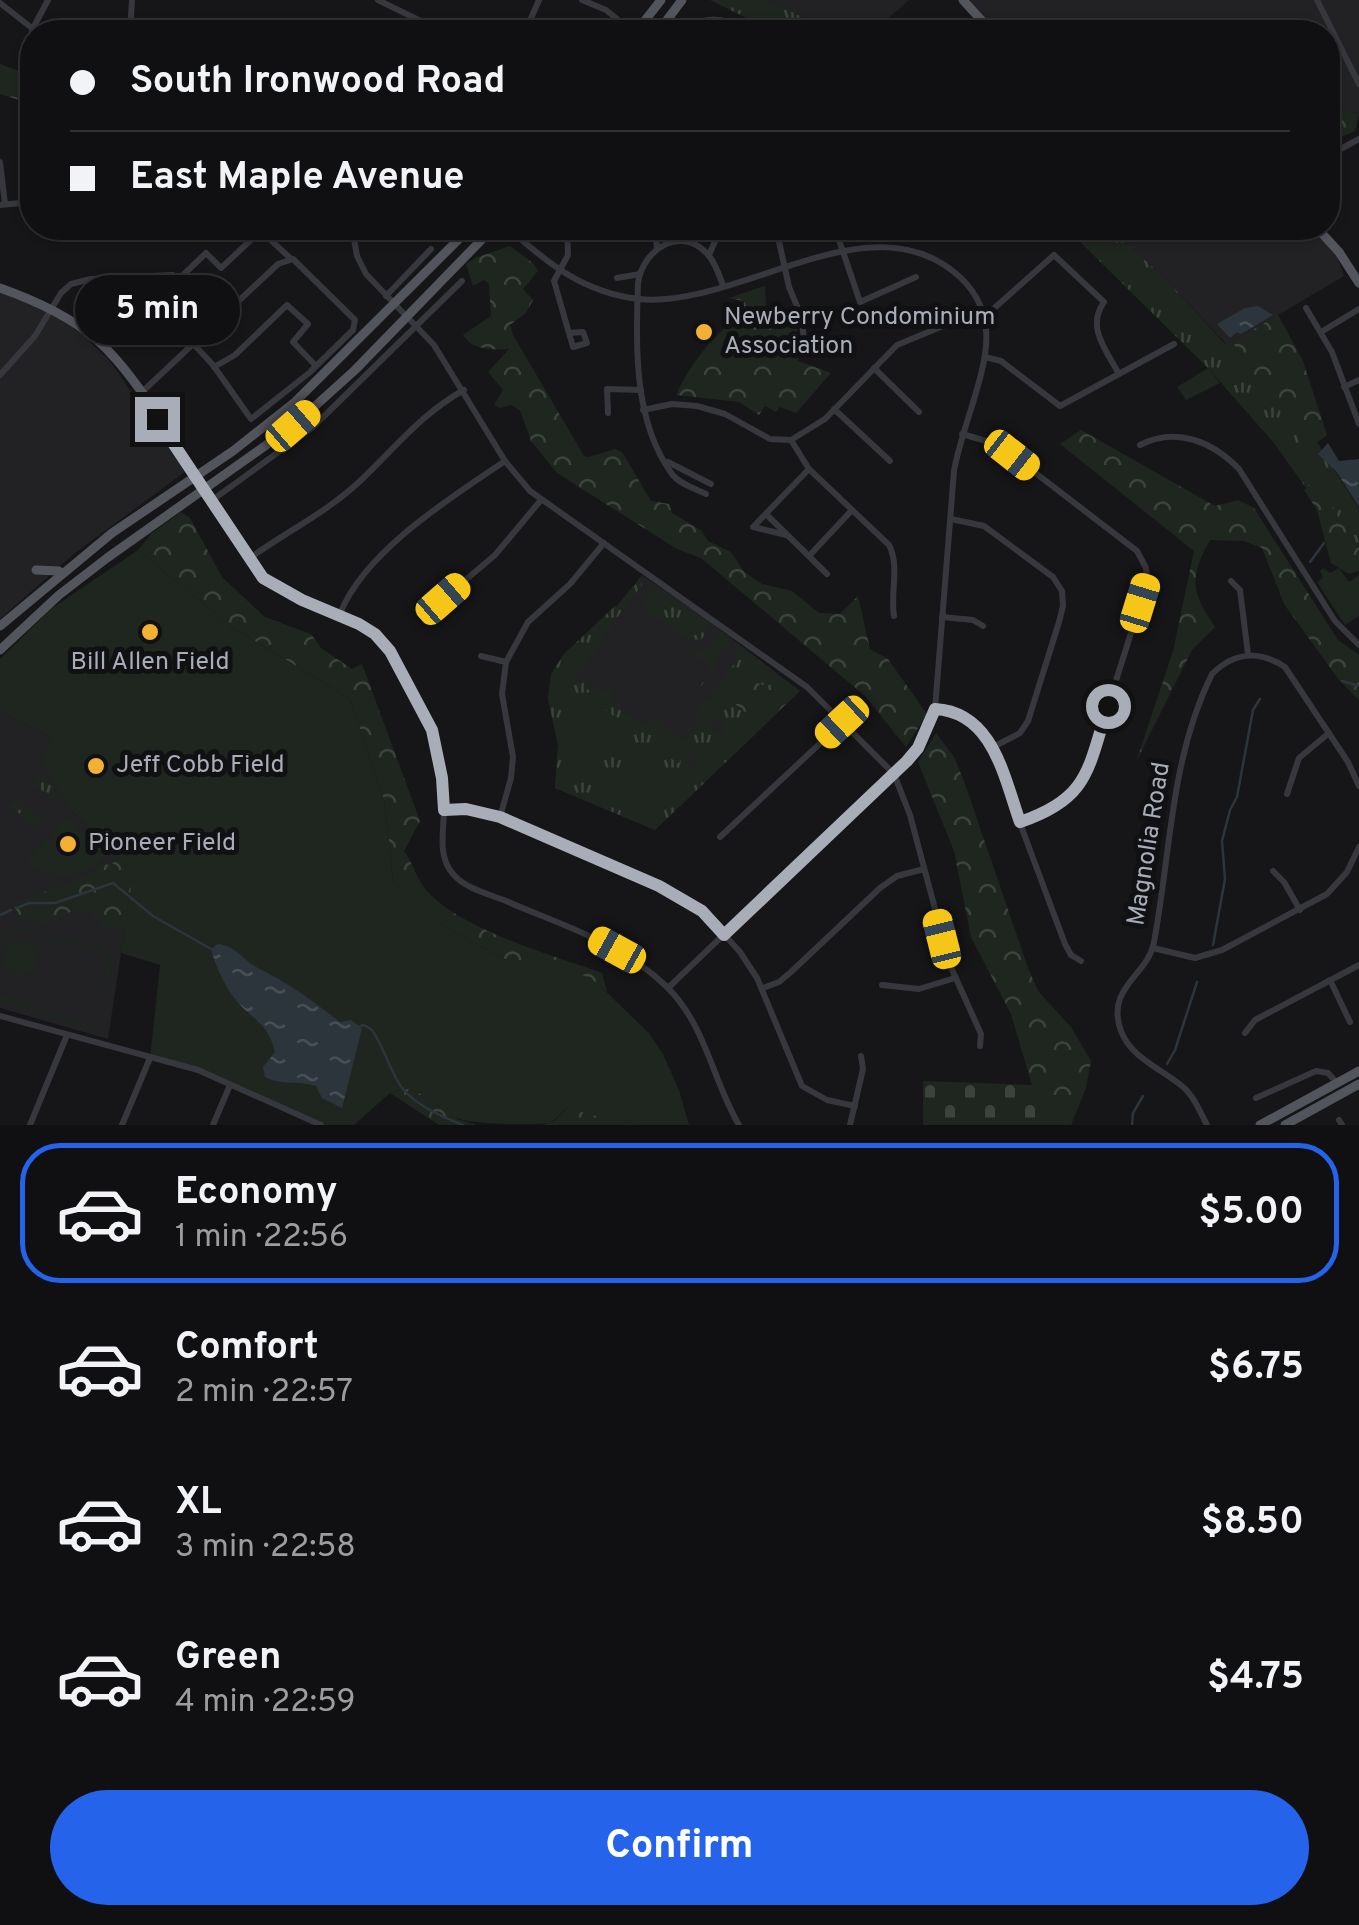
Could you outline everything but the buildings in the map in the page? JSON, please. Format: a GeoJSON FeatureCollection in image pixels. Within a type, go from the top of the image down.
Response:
{"type":"FeatureCollection","features":[{"type":"Feature","properties":{"kind":"main road"},"geometry":{"type":"LineString","coordinates":[[641,20],[661,0]]}},
{"type":"Feature","properties":{"kind":"main road"},"geometry":{"type":"LineString","coordinates":[[963,0],[981,20]]}},
{"type":"Feature","properties":{"kind":"main road"},"geometry":{"type":"LineString","coordinates":[[0,626],[66,568],[295,402],[458,240]]}},
{"type":"Feature","properties":{"kind":"main road"},"geometry":{"type":"LineString","coordinates":[[0,650],[78,580],[305,416],[481,240]]}},
{"type":"Feature","properties":{"kind":"main road"},"geometry":{"type":"LineString","coordinates":[[1328,240],[1359,283]]}},
{"type":"Feature","properties":{"kind":"main road"},"geometry":{"type":"LineString","coordinates":[[0,288],[51,309],[96,338],[140,394],[204,490]]}},
{"type":"Feature","properties":{"kind":"main road"},"geometry":{"type":"LineString","coordinates":[[36,570],[66,568]]}},
{"type":"Feature","properties":{"kind":"main road"},"geometry":{"type":"LineString","coordinates":[[1260,1125],[1359,1071]]}},
{"type":"Feature","properties":{"kind":"main road"},"geometry":{"type":"LineString","coordinates":[[1286,1125],[1359,1084]]}},
{"type":"Feature","properties":{"kind":"street"},"geometry":{"type":"LineString","coordinates":[[378,0],[423,20]]}},
{"type":"Feature","properties":{"kind":"street"},"geometry":{"type":"LineString","coordinates":[[582,0],[606,10],[617,20]]}},
{"type":"Feature","properties":{"kind":"street"},"geometry":{"type":"LineString","coordinates":[[0,3],[21,20]]}},
{"type":"Feature","properties":{"kind":"street"},"geometry":{"type":"LineString","coordinates":[[1340,46],[1359,84]]}},
{"type":"Feature","properties":{"kind":"street"},"geometry":{"type":"LineString","coordinates":[[0,162],[2,204]]}},
{"type":"Feature","properties":{"kind":"street"},"geometry":{"type":"LineString","coordinates":[[180,278],[206,253],[221,268],[251,240]]}},
{"type":"Feature","properties":{"kind":"street"},"geometry":{"type":"LineString","coordinates":[[106,278],[112,308],[122,313],[163,311],[214,367],[251,419],[316,366],[356,326],[348,313],[271,240]]}},
{"type":"Feature","properties":{"kind":"street"},"geometry":{"type":"LineString","coordinates":[[355,240],[360,263],[434,345],[505,462],[542,500],[807,687],[894,774],[910,815],[954,978],[981,1034],[980,1046]]}},
{"type":"Feature","properties":{"kind":"street"},"geometry":{"type":"LineString","coordinates":[[522,240],[558,270],[584,285],[638,299],[670,298],[842,252],[879,247],[924,254],[959,276],[974,293],[983,313],[985,357],[954,471],[935,709],[918,748],[668,988]]}},
{"type":"Feature","properties":{"kind":"street"},"geometry":{"type":"LineString","coordinates":[[567,240],[568,255],[554,280],[569,334]]}},
{"type":"Feature","properties":{"kind":"street"},"geometry":{"type":"LineString","coordinates":[[656,240],[657,248]]}},
{"type":"Feature","properties":{"kind":"street"},"geometry":{"type":"LineString","coordinates":[[709,255],[715,240]]}},
{"type":"Feature","properties":{"kind":"street"},"geometry":{"type":"LineString","coordinates":[[778,240],[784,269],[802,318],[806,355]]}},
{"type":"Feature","properties":{"kind":"street"},"geometry":{"type":"LineString","coordinates":[[838,240],[860,302],[916,277]]}},
{"type":"Feature","properties":{"kind":"street"},"geometry":{"type":"LineString","coordinates":[[706,494],[676,478],[654,442],[643,410],[640,274],[657,248],[668,243],[689,244],[709,255],[723,285]]}},
{"type":"Feature","properties":{"kind":"street"},"geometry":{"type":"LineString","coordinates":[[386,296],[431,249]]}},
{"type":"Feature","properties":{"kind":"street"},"geometry":{"type":"LineString","coordinates":[[643,410],[672,404],[698,406],[725,414],[770,439],[792,440],[814,428],[896,346],[991,311],[1054,256],[1104,302],[1095,320],[1097,332],[1118,374]]}},
{"type":"Feature","properties":{"kind":"street"},"geometry":{"type":"LineString","coordinates":[[140,394],[278,264],[292,259]]}},
{"type":"Feature","properties":{"kind":"street"},"geometry":{"type":"LineString","coordinates":[[0,375],[71,284],[158,274],[180,278],[219,320]]}},
{"type":"Feature","properties":{"kind":"street"},"geometry":{"type":"LineString","coordinates":[[617,278],[640,274]]}},
{"type":"Feature","properties":{"kind":"street"},"geometry":{"type":"LineString","coordinates":[[212,501],[313,427],[462,281]]}},
{"type":"Feature","properties":{"kind":"street"},"geometry":{"type":"LineString","coordinates":[[214,367],[235,355],[287,305],[308,324],[293,342],[316,366]]}},
{"type":"Feature","properties":{"kind":"street"},"geometry":{"type":"LineString","coordinates":[[1306,308],[1332,352],[1359,424]]}},
{"type":"Feature","properties":{"kind":"street"},"geometry":{"type":"LineString","coordinates":[[1321,332],[1359,310]]}},
{"type":"Feature","properties":{"kind":"street"},"geometry":{"type":"LineString","coordinates":[[985,357],[1001,362],[1060,406],[1174,344]]}},
{"type":"Feature","properties":{"kind":"street"},"geometry":{"type":"LineString","coordinates":[[874,368],[918,412]]}},
{"type":"Feature","properties":{"kind":"street"},"geometry":{"type":"LineString","coordinates":[[1344,387],[1359,380]]}},
{"type":"Feature","properties":{"kind":"street"},"geometry":{"type":"LineString","coordinates":[[608,413],[607,389],[641,390]]}},
{"type":"Feature","properties":{"kind":"street"},"geometry":{"type":"LineString","coordinates":[[249,558],[334,502],[434,408],[464,390]]}},
{"type":"Feature","properties":{"kind":"street"},"geometry":{"type":"LineString","coordinates":[[834,409],[890,461]]}},
{"type":"Feature","properties":{"kind":"street"},"geometry":{"type":"LineString","coordinates":[[962,434],[993,443],[1012,455],[1137,551],[1146,568],[1147,582],[1086,776],[1073,795],[1056,808],[1020,822]]}},
{"type":"Feature","properties":{"kind":"street"},"geometry":{"type":"LineString","coordinates":[[1140,445],[1192,438],[1224,453],[1239,469],[1334,621],[1359,644]]}},
{"type":"Feature","properties":{"kind":"street"},"geometry":{"type":"LineString","coordinates":[[792,440],[809,469],[889,545],[894,554],[894,616]]}},
{"type":"Feature","properties":{"kind":"street"},"geometry":{"type":"LineString","coordinates":[[340,614],[348,593],[368,568],[448,498],[505,462]]}},
{"type":"Feature","properties":{"kind":"street"},"geometry":{"type":"LineString","coordinates":[[667,462],[711,484]]}},
{"type":"Feature","properties":{"kind":"street"},"geometry":{"type":"LineString","coordinates":[[786,535],[754,527],[809,469]]}},
{"type":"Feature","properties":{"kind":"street"},"geometry":{"type":"LineString","coordinates":[[204,490],[270,584],[340,614],[384,642],[422,708],[438,748],[444,858],[457,879],[600,940],[635,960],[668,988],[704,1039],[739,1125]]}},
{"type":"Feature","properties":{"kind":"street"},"geometry":{"type":"LineString","coordinates":[[443,599],[503,546],[542,500]]}},
{"type":"Feature","properties":{"kind":"street"},"geometry":{"type":"LineString","coordinates":[[809,556],[852,510]]}},
{"type":"Feature","properties":{"kind":"street"},"geometry":{"type":"LineString","coordinates":[[766,514],[827,574]]}},
{"type":"Feature","properties":{"kind":"street"},"geometry":{"type":"LineString","coordinates":[[951,519],[984,526],[1053,577],[1062,590],[1059,622],[1028,721],[1020,733],[993,747]]}},
{"type":"Feature","properties":{"kind":"street"},"geometry":{"type":"LineString","coordinates":[[500,817],[513,758],[502,694],[506,662],[528,622],[570,584],[604,543]]}},
{"type":"Feature","properties":{"kind":"street"},"geometry":{"type":"LineString","coordinates":[[1231,581],[1240,590],[1248,654],[1285,666],[1359,786]]}},
{"type":"Feature","properties":{"kind":"street"},"geometry":{"type":"LineString","coordinates":[[942,616],[973,620],[983,626]]}},
{"type":"Feature","properties":{"kind":"street","name":"Magnolia Road"},"geometry":{"type":"LineString","coordinates":[[1207,1125],[1188,1092],[1138,1054],[1125,1039],[1118,1011],[1123,991],[1153,948],[1171,804],[1199,707],[1212,674],[1223,664],[1248,654]]}},
{"type":"Feature","properties":{"kind":"street"},"geometry":{"type":"LineString","coordinates":[[481,656],[506,662]]}},
{"type":"Feature","properties":{"kind":"street"},"geometry":{"type":"LineString","coordinates":[[935,709],[965,716],[993,747],[1065,944],[1071,955],[1081,961]]}},
{"type":"Feature","properties":{"kind":"street"},"geometry":{"type":"LineString","coordinates":[[720,836],[842,722]]}},
{"type":"Feature","properties":{"kind":"street"},"geometry":{"type":"LineString","coordinates":[[1286,794],[1300,758],[1329,733]]}},
{"type":"Feature","properties":{"kind":"street"},"geometry":{"type":"LineString","coordinates":[[444,810],[466,809],[500,817],[659,886],[702,911],[749,964],[763,988],[802,1086],[827,1100],[854,1106]]}},
{"type":"Feature","properties":{"kind":"street","name":"Magnolia Road"},"geometry":{"type":"LineString","coordinates":[[1153,948],[1188,958],[1211,956],[1300,910],[1332,888],[1359,847]]}},
{"type":"Feature","properties":{"kind":"street"},"geometry":{"type":"LineString","coordinates":[[763,988],[791,972],[880,888],[897,876],[924,869]]}},
{"type":"Feature","properties":{"kind":"street"},"geometry":{"type":"LineString","coordinates":[[1272,872],[1284,882],[1300,910]]}},
{"type":"Feature","properties":{"kind":"street"},"geometry":{"type":"LineString","coordinates":[[1246,1033],[1255,1020],[1359,966]]}},
{"type":"Feature","properties":{"kind":"street"},"geometry":{"type":"LineString","coordinates":[[882,985],[919,989],[954,978]]}},
{"type":"Feature","properties":{"kind":"street"},"geometry":{"type":"LineString","coordinates":[[1330,980],[1350,1022]]}},
{"type":"Feature","properties":{"kind":"street"},"geometry":{"type":"LineString","coordinates":[[0,1016],[198,1070],[299,1121],[321,1125]]}},
{"type":"Feature","properties":{"kind":"street"},"geometry":{"type":"LineString","coordinates":[[30,1125],[67,1035]]}},
{"type":"Feature","properties":{"kind":"street"},"geometry":{"type":"LineString","coordinates":[[850,1125],[864,1069],[861,1056]]}},
{"type":"Feature","properties":{"kind":"street"},"geometry":{"type":"LineString","coordinates":[[122,1125],[150,1058]]}},
{"type":"Feature","properties":{"kind":"street"},"geometry":{"type":"LineString","coordinates":[[1256,1098],[1316,1071],[1328,1073],[1337,1084]]}},
{"type":"Feature","properties":{"kind":"street"},"geometry":{"type":"LineString","coordinates":[[213,1125],[230,1084]]}},
{"type":"Feature","properties":{"kind":"shaded area"},"geometry":{"type":"Polygon","coordinates":[[[768,0],[909,0],[886,20],[808,20],[768,0]]]}},
{"type":"Feature","properties":{"kind":"shaded area"},"geometry":{"type":"Polygon","coordinates":[[[963,0],[1359,0],[1359,113],[1340,111],[1340,20],[981,20],[963,0]]]}},
{"type":"Feature","properties":{"kind":"shaded area"},"geometry":{"type":"Polygon","coordinates":[[[1123,240],[1323,240],[1336,253],[1344,276],[1227,345],[1166,279],[1123,240]]]}},
{"type":"Feature","properties":{"kind":"shaded area"},"geometry":{"type":"Polygon","coordinates":[[[0,292],[33,303],[79,331],[109,360],[186,471],[75,553],[0,619],[0,292]]]}},
{"type":"Feature","properties":{"kind":"shaded area"},"geometry":{"type":"Polygon","coordinates":[[[642,575],[800,691],[655,830],[555,788],[558,745],[548,699],[551,674],[564,654],[618,604],[642,575]]]}},
{"type":"Feature","properties":{"kind":"shaded area"},"geometry":{"type":"Polygon","coordinates":[[[0,711],[52,737],[67,806],[133,874],[108,1039],[0,1008],[0,711]]]}},
{"type":"Feature","properties":{"kind":"green space"},"geometry":{"type":"Polygon","coordinates":[[[710,0],[768,0],[808,20],[751,20],[710,0]]]}},
{"type":"Feature","properties":{"kind":"green space"},"geometry":{"type":"Polygon","coordinates":[[[0,64],[20,72],[20,100],[0,94],[0,64]]]}},
{"type":"Feature","properties":{"kind":"green space"},"geometry":{"type":"Polygon","coordinates":[[[1340,111],[1359,113],[1355,131],[1340,138],[1340,111]]]}},
{"type":"Feature","properties":{"kind":"green space"},"geometry":{"type":"Polygon","coordinates":[[[1078,240],[1123,240],[1166,279],[1226,345],[1232,342],[1307,449],[1317,442],[1359,509],[1359,548],[1318,487],[1312,484],[1306,488],[1274,443],[1208,368],[1078,240]]]}},
{"type":"Feature","properties":{"kind":"green space"},"geometry":{"type":"Polygon","coordinates":[[[510,246],[538,271],[523,289],[533,300],[526,313],[510,325],[513,335],[584,456],[615,449],[622,452],[651,501],[669,504],[672,513],[702,531],[708,541],[731,552],[744,572],[762,584],[792,591],[819,613],[840,614],[858,596],[870,649],[888,659],[927,714],[906,747],[865,696],[701,558],[677,549],[557,473],[531,441],[520,410],[511,405],[494,405],[503,390],[488,372],[509,349],[478,347],[463,335],[491,316],[489,284],[484,280],[473,286],[466,264],[510,246]]]}},
{"type":"Feature","properties":{"kind":"green space"},"geometry":{"type":"Polygon","coordinates":[[[765,286],[766,306],[774,324],[797,327],[798,361],[831,373],[796,413],[780,407],[776,412],[765,406],[759,415],[739,402],[676,395],[704,350],[743,314],[744,301],[729,298],[765,286]]]}},
{"type":"Feature","properties":{"kind":"green space"},"geometry":{"type":"Polygon","coordinates":[[[1278,315],[1303,361],[1327,435],[1307,450],[1232,342],[1278,315]]]}},
{"type":"Feature","properties":{"kind":"green space"},"geometry":{"type":"Polygon","coordinates":[[[1208,368],[1220,383],[1186,400],[1177,387],[1208,368]]]}},
{"type":"Feature","properties":{"kind":"green space"},"geometry":{"type":"Polygon","coordinates":[[[1081,430],[1215,506],[1238,500],[1254,508],[1338,640],[1359,655],[1359,700],[1339,680],[1284,604],[1262,548],[1244,541],[1210,540],[1199,564],[1196,585],[1201,604],[1215,627],[1192,650],[1136,762],[1173,651],[1194,551],[1060,444],[1081,430]]]}},
{"type":"Feature","properties":{"kind":"green space"},"geometry":{"type":"Polygon","coordinates":[[[1312,484],[1318,486],[1359,548],[1359,571],[1349,574],[1331,563],[1317,510],[1304,490],[1312,484]]]}},
{"type":"Feature","properties":{"kind":"green space"},"geometry":{"type":"Polygon","coordinates":[[[181,512],[190,518],[222,577],[265,617],[311,634],[321,648],[352,669],[362,664],[420,821],[404,851],[427,891],[462,918],[485,929],[602,973],[607,992],[597,983],[505,959],[412,905],[393,879],[384,800],[350,699],[232,627],[138,550],[152,533],[181,512]]]}},
{"type":"Feature","properties":{"kind":"green space"},"geometry":{"type":"Polygon","coordinates":[[[138,550],[232,627],[350,699],[384,800],[393,879],[412,904],[450,930],[505,959],[585,976],[597,983],[649,1033],[663,1054],[689,1125],[634,1125],[620,1115],[607,1119],[567,1108],[549,1123],[473,1122],[453,1117],[405,1088],[390,1093],[354,1125],[321,1125],[198,1070],[150,1058],[160,965],[121,953],[133,874],[67,806],[42,760],[52,737],[0,711],[0,659],[51,609],[138,550]]]}},
{"type":"Feature","properties":{"kind":"green space"},"geometry":{"type":"Polygon","coordinates":[[[1323,568],[1330,573],[1339,568],[1349,582],[1359,575],[1359,616],[1345,625],[1317,582],[1323,578],[1323,568]]]}},
{"type":"Feature","properties":{"kind":"green space"},"geometry":{"type":"Polygon","coordinates":[[[641,577],[642,585],[608,629],[611,634],[606,633],[581,670],[590,678],[579,670],[572,678],[581,685],[586,677],[589,680],[584,687],[593,693],[598,688],[605,692],[611,686],[614,706],[646,727],[655,716],[666,724],[654,747],[678,763],[685,754],[693,759],[687,768],[695,773],[697,753],[694,757],[686,753],[691,745],[686,741],[700,720],[723,736],[722,711],[711,726],[694,714],[704,700],[713,700],[710,697],[739,657],[735,653],[741,647],[800,691],[789,701],[786,694],[757,712],[769,721],[655,830],[555,788],[558,745],[548,699],[551,674],[564,654],[615,606],[619,607],[641,577]]]}},
{"type":"Feature","properties":{"kind":"green space"},"geometry":{"type":"Polygon","coordinates":[[[656,587],[710,624],[702,639],[691,640],[646,610],[645,598],[656,587]]]}},
{"type":"Feature","properties":{"kind":"green space"},"geometry":{"type":"Polygon","coordinates":[[[721,633],[728,635],[731,643],[724,647],[716,659],[718,663],[699,689],[711,667],[686,649],[696,653],[721,633]]]}},
{"type":"Feature","properties":{"kind":"green space"},"geometry":{"type":"Polygon","coordinates":[[[735,681],[752,681],[787,694],[789,701],[769,721],[757,712],[745,712],[727,697],[728,686],[735,681]]]}},
{"type":"Feature","properties":{"kind":"green space"},"geometry":{"type":"Polygon","coordinates":[[[587,701],[596,703],[635,732],[609,756],[587,760],[558,742],[587,701]]]}},
{"type":"Feature","properties":{"kind":"green space"},"geometry":{"type":"Polygon","coordinates":[[[666,727],[691,744],[679,763],[653,747],[666,727]]]}},
{"type":"Feature","properties":{"kind":"green space"},"geometry":{"type":"Polygon","coordinates":[[[936,733],[954,757],[964,781],[1038,991],[1071,1027],[1091,1061],[1086,1088],[1071,1125],[1032,1085],[1011,1014],[971,937],[954,851],[918,762],[936,733]]]}},
{"type":"Feature","properties":{"kind":"green space"},"geometry":{"type":"Polygon","coordinates":[[[644,767],[665,773],[678,783],[653,824],[609,800],[627,773],[644,767]]]}},
{"type":"Feature","properties":{"kind":"green space"},"geometry":{"type":"Polygon","coordinates":[[[41,774],[55,791],[57,802],[42,820],[32,825],[10,805],[16,798],[41,818],[55,802],[34,783],[41,774]]]}},
{"type":"Feature","properties":{"kind":"green space","name":"Pioneer Field"},"geometry":{"type":"Polygon","coordinates":[[[64,821],[69,821],[107,856],[87,871],[68,876],[48,873],[26,862],[64,821]]]}},
{"type":"Feature","properties":{"kind":"green space"},"geometry":{"type":"Polygon","coordinates":[[[119,859],[154,868],[137,943],[125,930],[104,928],[88,911],[70,912],[42,925],[29,918],[22,923],[14,905],[119,859]]]}},
{"type":"Feature","properties":{"kind":"green space"},"geometry":{"type":"Polygon","coordinates":[[[15,927],[109,951],[112,960],[100,1027],[90,1027],[0,1000],[0,996],[93,1026],[101,1021],[108,954],[16,930],[7,934],[0,959],[5,933],[15,927]]]}},
{"type":"Feature","properties":{"kind":"green space"},"geometry":{"type":"Polygon","coordinates":[[[10,940],[31,944],[38,956],[35,967],[17,976],[1,962],[10,940]]]}},
{"type":"Feature","properties":{"kind":"green space"},"geometry":{"type":"Polygon","coordinates":[[[923,1081],[1032,1085],[1072,1125],[923,1125],[923,1081]]]}},
{"type":"Feature","properties":{"kind":"green space"},"geometry":{"type":"Polygon","coordinates":[[[405,1088],[428,1096],[457,1119],[477,1125],[439,1125],[390,1093],[405,1088]]]}},
{"type":"Feature","properties":{"kind":"green space"},"geometry":{"type":"Polygon","coordinates":[[[567,1108],[620,1115],[634,1125],[543,1125],[554,1121],[567,1108]]]}},
{"type":"Feature","properties":{"kind":"water"},"geometry":{"type":"Polygon","coordinates":[[[1258,306],[1273,315],[1241,334],[1237,332],[1230,338],[1217,324],[1245,308],[1258,306]]]}},
{"type":"Feature","properties":{"kind":"water"},"geometry":{"type":"Polygon","coordinates":[[[1328,443],[1339,461],[1359,459],[1359,507],[1336,471],[1318,454],[1328,443]]]}},
{"type":"Feature","properties":{"kind":"water"},"geometry":{"type":"Polygon","coordinates":[[[218,944],[235,950],[340,1022],[351,1020],[362,1028],[342,1108],[322,1098],[316,1086],[265,1077],[263,1067],[275,1052],[273,1044],[263,1026],[237,1001],[223,980],[211,949],[218,944]]]}},
{"type":"Feature","properties":{"kind":"waterway"},"geometry":{"type":"LineString","coordinates":[[1310,562],[1324,543]]}},
{"type":"Feature","properties":{"kind":"waterway"},"geometry":{"type":"LineString","coordinates":[[1342,681],[1359,686]]}},
{"type":"Feature","properties":{"kind":"waterway"},"geometry":{"type":"LineString","coordinates":[[1213,945],[1225,879],[1222,841],[1237,797],[1253,710],[1260,699]]}},
{"type":"Feature","properties":{"kind":"waterway"},"geometry":{"type":"LineString","coordinates":[[17,908],[29,903],[55,903],[113,883],[153,916],[211,949]]}},
{"type":"Feature","properties":{"kind":"waterway"},"geometry":{"type":"LineString","coordinates":[[0,915],[11,910]]}},
{"type":"Feature","properties":{"kind":"waterway"},"geometry":{"type":"LineString","coordinates":[[1167,1064],[1197,982]]}},
{"type":"Feature","properties":{"kind":"waterway"},"geometry":{"type":"LineString","coordinates":[[360,1026],[372,1030],[397,1080],[409,1095],[435,1113],[463,1125]]}},
{"type":"Feature","properties":{"kind":"waterway"},"geometry":{"type":"LineString","coordinates":[[1132,1125],[1133,1113],[1143,1096]]}},
{"type":"Feature","properties":{"kind":"place","name":"Newberry Condominium Association"},"geometry":{"type":"Point","coordinates":[704,332]}},
{"type":"Feature","properties":{"kind":"place","name":"Bill Allen Field"},"geometry":{"type":"Point","coordinates":[150,632]}},
{"type":"Feature","properties":{"kind":"place","name":"Jeff Cobb Field"},"geometry":{"type":"Point","coordinates":[96,766]}},
{"type":"Feature","properties":{"kind":"place","name":"Pioneer Field"},"geometry":{"type":"Point","coordinates":[68,844]}},
{"type":"Feature","properties":{"kind":"route"},"geometry":{"type":"LineString","coordinates":[[157,419],[263,578],[359,624],[390,651],[432,730],[438,748],[444,810],[466,809],[500,817],[659,886],[702,911],[724,935],[907,761],[918,748],[935,709],[965,716],[989,740],[1020,822],[1056,808],[1073,795],[1086,776],[1108,706]]}}]}
